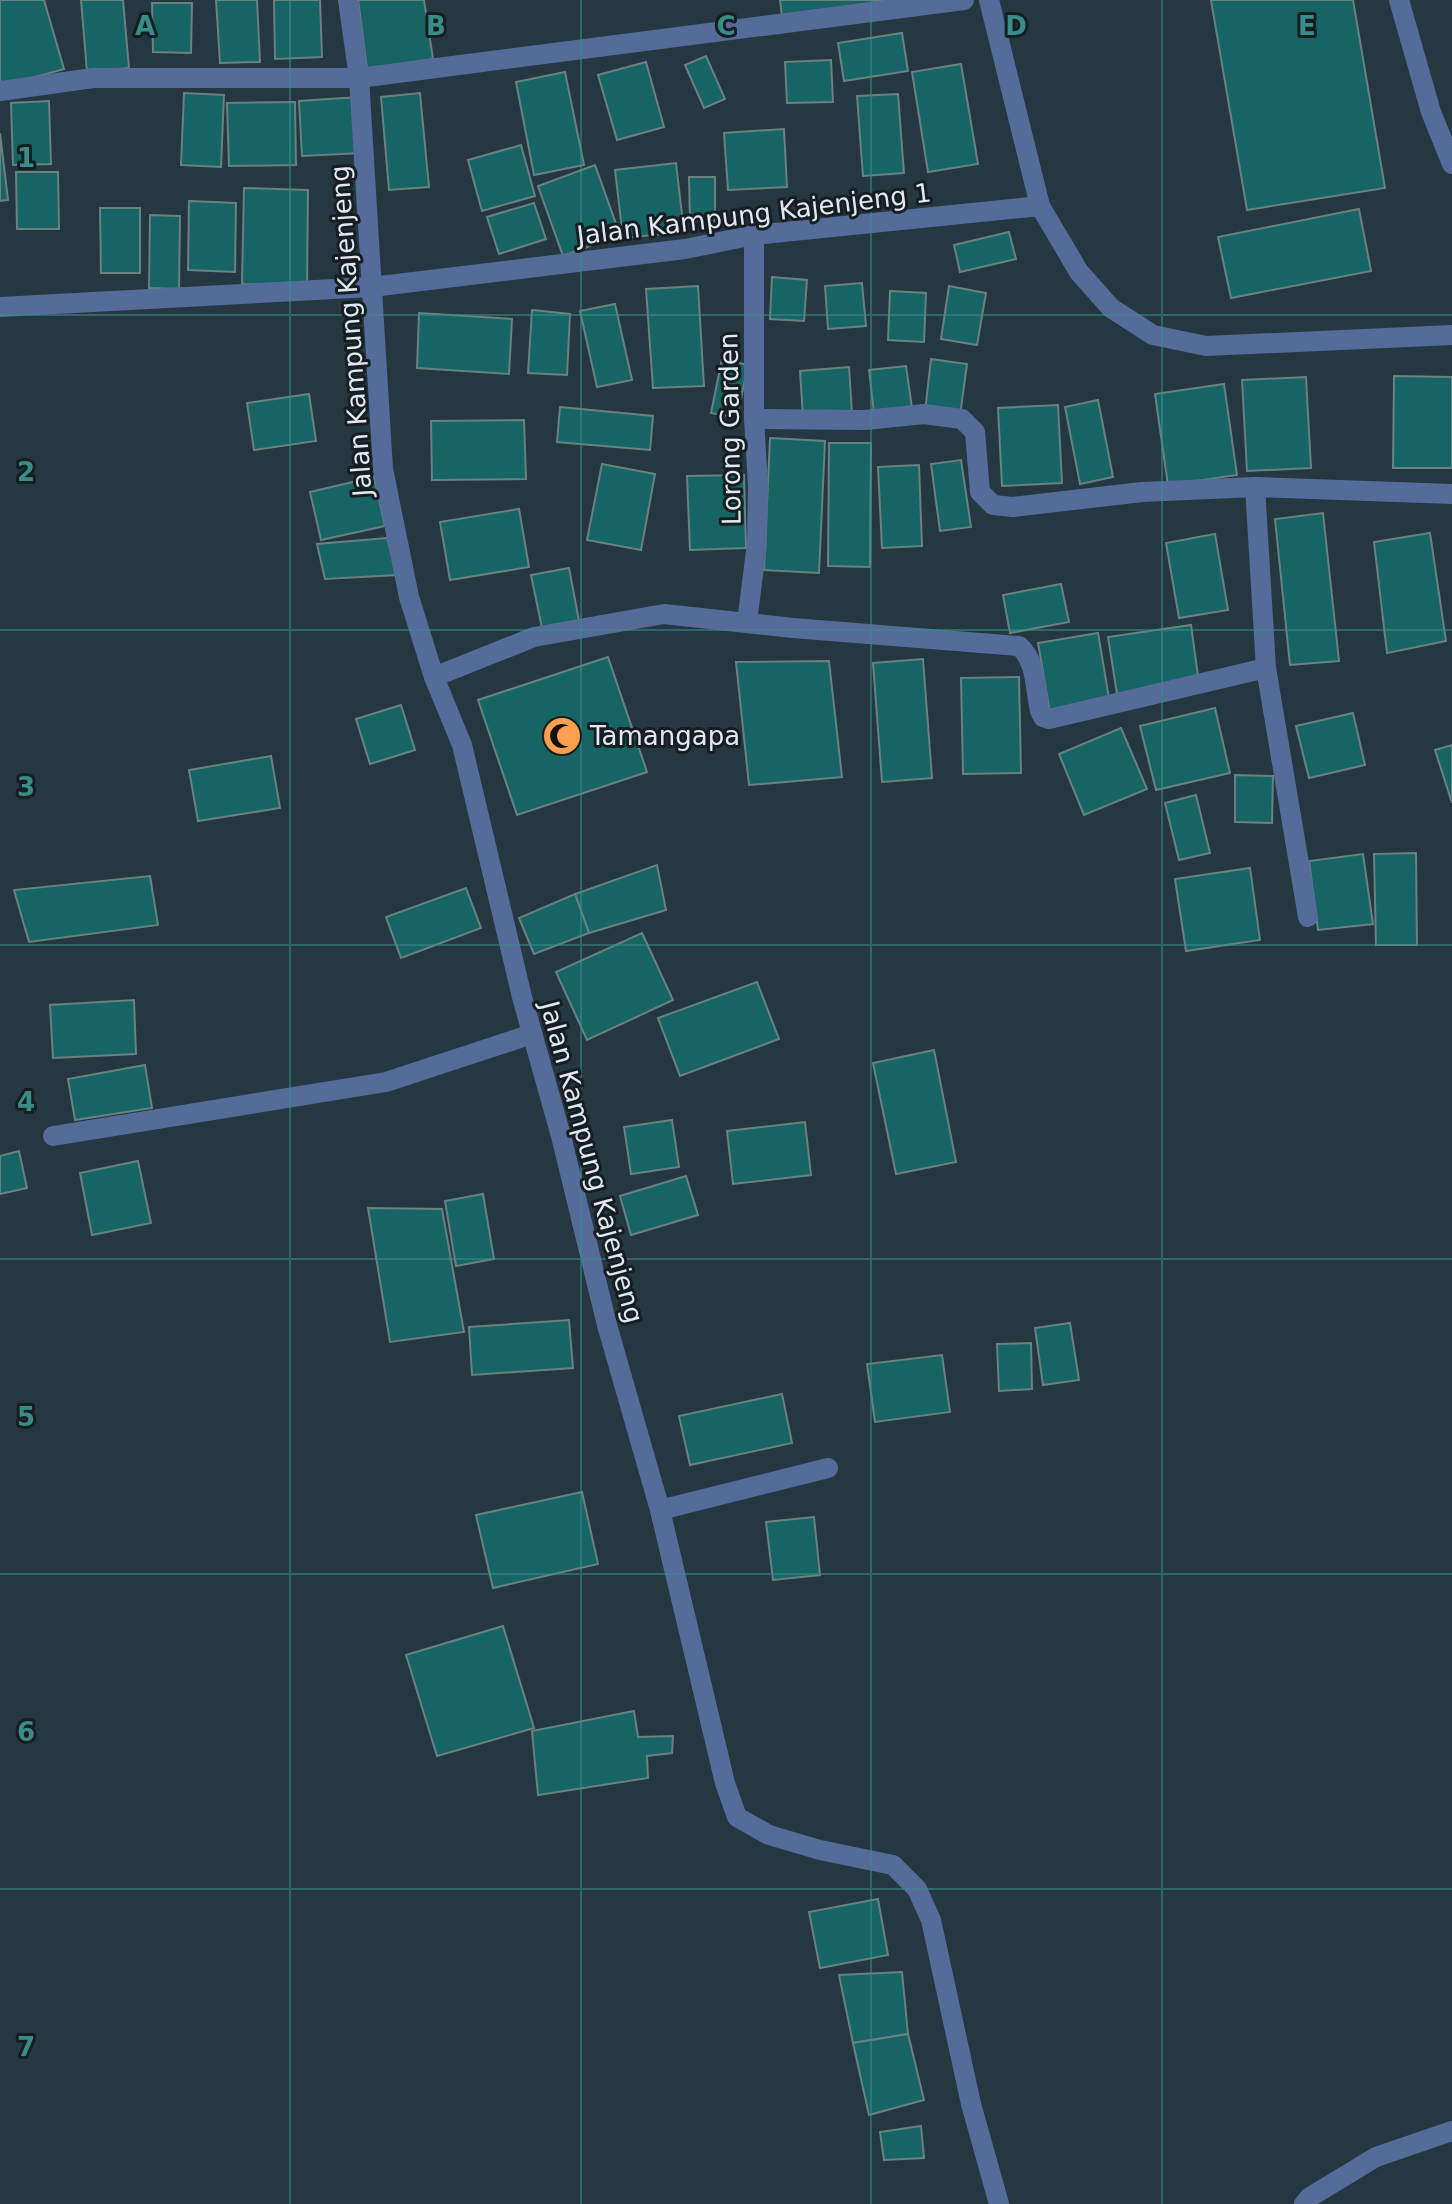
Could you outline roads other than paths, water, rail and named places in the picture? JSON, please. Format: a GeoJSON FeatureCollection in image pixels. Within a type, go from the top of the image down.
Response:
{"type":"FeatureCollection","features":[{"type":"Feature","properties":{"kind":"street","name":"Jalan Kampung Kajenjeng"},"geometry":{"type":"LineString","coordinates":[[348,0],[359,78],[383,469],[409,597],[434,677],[462,745],[607,1325],[660,1510],[725,1783],[737,1817],[769,1835],[820,1850],[893,1865],[917,1889],[931,1920],[971,2104],[999,2204]]}},
{"type":"Feature","properties":{"kind":"street"},"geometry":{"type":"LineString","coordinates":[[0,91],[93,78],[359,78],[964,0]]}},
{"type":"Feature","properties":{"kind":"street"},"geometry":{"type":"LineString","coordinates":[[989,0],[1040,206],[1079,272],[1111,308],[1153,335],[1206,346],[1452,335]]}},
{"type":"Feature","properties":{"kind":"street"},"geometry":{"type":"LineString","coordinates":[[1399,0],[1431,112],[1452,164]]}},
{"type":"Feature","properties":{"kind":"street","name":"Jalan Kampung Kajenjeng 1"},"geometry":{"type":"LineString","coordinates":[[0,307],[372,287],[685,249],[754,235],[1040,206]]}},
{"type":"Feature","properties":{"kind":"street","name":"Lorong Garden"},"geometry":{"type":"LineString","coordinates":[[747,622],[757,543],[754,235]]}},
{"type":"Feature","properties":{"kind":"street"},"geometry":{"type":"LineString","coordinates":[[754,419],[865,420],[924,414],[962,419],[975,432],[980,492],[993,505],[1013,507],[1142,492],[1255,487],[1452,494]]}},
{"type":"Feature","properties":{"kind":"street"},"geometry":{"type":"LineString","coordinates":[[1255,487],[1266,668],[1308,917]]}},
{"type":"Feature","properties":{"kind":"street"},"geometry":{"type":"LineString","coordinates":[[434,677],[534,637],[664,614],[1019,646],[1032,664],[1040,711],[1043,717],[1049,719],[1266,668]]}},
{"type":"Feature","properties":{"kind":"street"},"geometry":{"type":"LineString","coordinates":[[53,1136],[386,1082],[532,1034]]}},
{"type":"Feature","properties":{"kind":"street"},"geometry":{"type":"LineString","coordinates":[[660,1510],[828,1468]]}},
{"type":"Feature","properties":{"kind":"street"},"geometry":{"type":"LineString","coordinates":[[1304,2204],[1310,2197],[1376,2157],[1452,2131]]}},
{"type":"Feature","properties":{"kind":"place","name":"Tamangapa"},"geometry":{"type":"Point","coordinates":[562,736]}}]}
